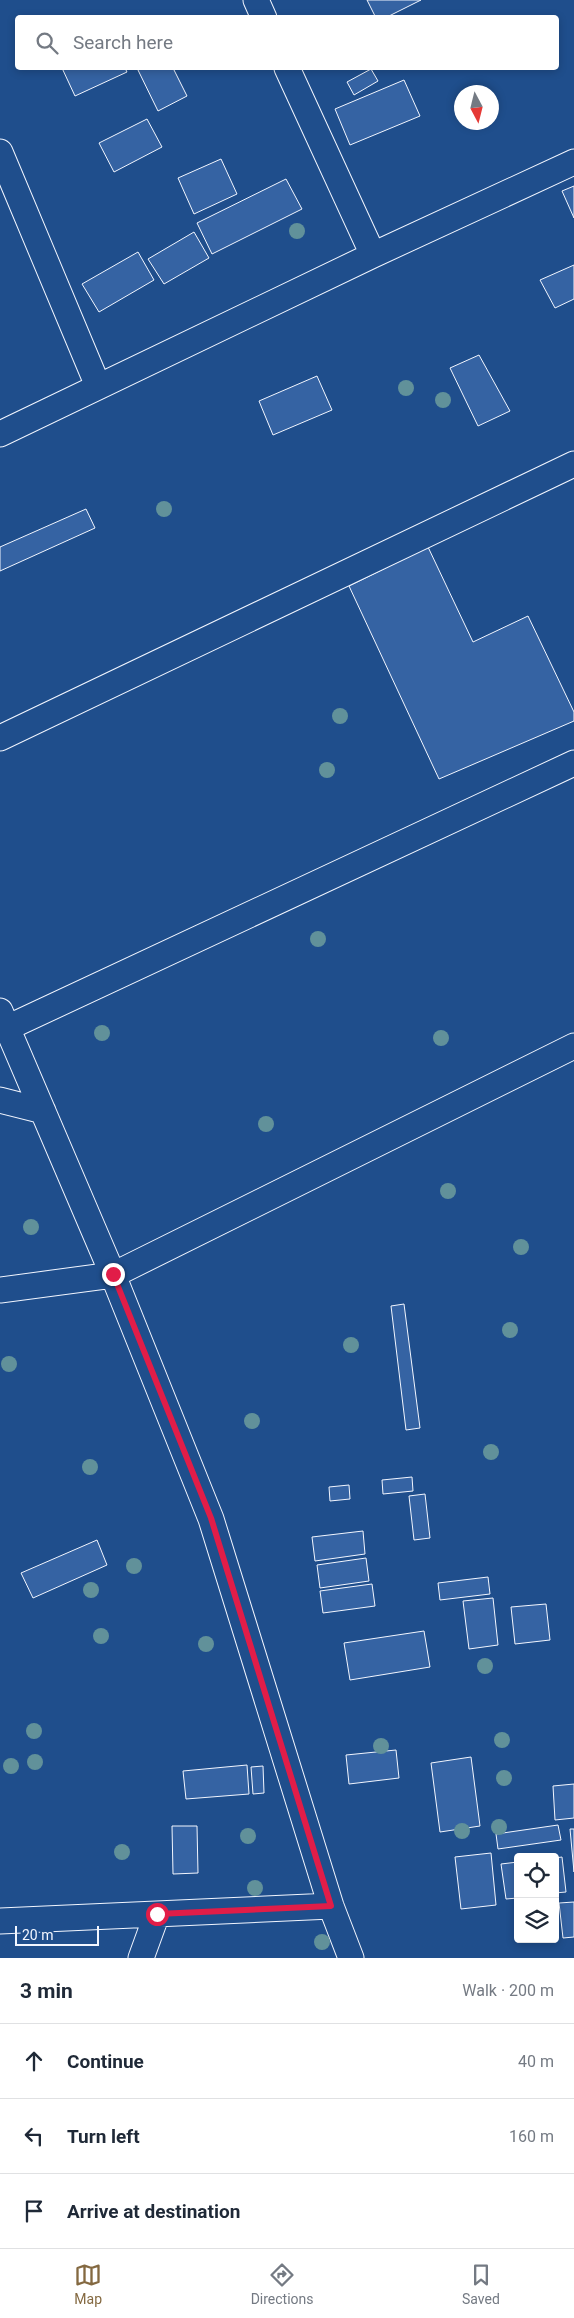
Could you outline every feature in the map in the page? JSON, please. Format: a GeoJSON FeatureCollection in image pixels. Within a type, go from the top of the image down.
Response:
{"type":"FeatureCollection","features":[{"type":"Feature","properties":{"kind":"street"},"geometry":{"type":"LineString","coordinates":[[256,0],[263,15]]}},
{"type":"Feature","properties":{"kind":"street"},"geometry":{"type":"LineString","coordinates":[[288,70],[373,255]]}},
{"type":"Feature","properties":{"kind":"street"},"geometry":{"type":"LineString","coordinates":[[0,152],[98,386]]}},
{"type":"Feature","properties":{"kind":"street"},"geometry":{"type":"LineString","coordinates":[[0,434],[373,255],[574,162]]}},
{"type":"Feature","properties":{"kind":"street"},"geometry":{"type":"LineString","coordinates":[[0,738],[574,464]]}},
{"type":"Feature","properties":{"kind":"street"},"geometry":{"type":"LineString","coordinates":[[351,1958],[331,1906],[211,1518],[113,1274],[4,1019],[574,763]]}},
{"type":"Feature","properties":{"kind":"street"},"geometry":{"type":"LineString","coordinates":[[0,1290],[113,1274],[574,1046]]}},
{"type":"Feature","properties":{"kind":"street"},"geometry":{"type":"LineString","coordinates":[[0,1100],[43,1111]]}},
{"type":"Feature","properties":{"kind":"street"},"geometry":{"type":"LineString","coordinates":[[0,1921],[331,1906]]}},
{"type":"Feature","properties":{"kind":"street"},"geometry":{"type":"LineString","coordinates":[[141,1958],[157,1914]]}},
{"type":"Feature","properties":{"kind":"building"},"geometry":{"type":"Polygon","coordinates":[[[367,0],[421,0],[391,15],[374,15],[367,0]]]}},
{"type":"Feature","properties":{"kind":"building"},"geometry":{"type":"Polygon","coordinates":[[[63,70],[126,70],[127,72],[75,96],[63,70]]]}},
{"type":"Feature","properties":{"kind":"building"},"geometry":{"type":"Polygon","coordinates":[[[138,70],[174,70],[187,96],[158,111],[138,70]]]}},
{"type":"Feature","properties":{"kind":"building"},"geometry":{"type":"Polygon","coordinates":[[[369,70],[372,70],[378,81],[354,95],[347,82],[369,70]]]}},
{"type":"Feature","properties":{"kind":"building"},"geometry":{"type":"Polygon","coordinates":[[[404,80],[420,116],[350,145],[335,109],[404,80]]]}},
{"type":"Feature","properties":{"kind":"building"},"geometry":{"type":"Polygon","coordinates":[[[147,119],[162,147],[114,172],[99,143],[147,119]]]}},
{"type":"Feature","properties":{"kind":"building"},"geometry":{"type":"Polygon","coordinates":[[[221,159],[237,194],[194,214],[178,178],[221,159]]]}},
{"type":"Feature","properties":{"kind":"building"},"geometry":{"type":"Polygon","coordinates":[[[286,179],[302,209],[212,254],[197,223],[286,179]]]}},
{"type":"Feature","properties":{"kind":"building"},"geometry":{"type":"Polygon","coordinates":[[[574,186],[574,218],[562,191],[574,186]]]}},
{"type":"Feature","properties":{"kind":"building"},"geometry":{"type":"Polygon","coordinates":[[[194,232],[209,258],[164,284],[148,259],[194,232]]]}},
{"type":"Feature","properties":{"kind":"building"},"geometry":{"type":"Polygon","coordinates":[[[138,252],[154,280],[99,312],[82,284],[138,252]]]}},
{"type":"Feature","properties":{"kind":"building"},"geometry":{"type":"Polygon","coordinates":[[[574,265],[574,299],[555,308],[540,280],[574,265]]]}},
{"type":"Feature","properties":{"kind":"building"},"geometry":{"type":"Polygon","coordinates":[[[479,355],[510,411],[478,426],[450,368],[479,355]]]}},
{"type":"Feature","properties":{"kind":"building"},"geometry":{"type":"Polygon","coordinates":[[[317,376],[332,410],[273,435],[259,401],[317,376]]]}},
{"type":"Feature","properties":{"kind":"building"},"geometry":{"type":"Polygon","coordinates":[[[86,509],[95,528],[0,571],[0,547],[86,509]]]}},
{"type":"Feature","properties":{"kind":"building"},"geometry":{"type":"Polygon","coordinates":[[[428,547],[473,642],[528,616],[574,712],[574,721],[439,779],[349,586],[428,547]]]}},
{"type":"Feature","properties":{"kind":"building"},"geometry":{"type":"Polygon","coordinates":[[[404,1304],[420,1428],[406,1430],[391,1306],[404,1304]]]}},
{"type":"Feature","properties":{"kind":"building"},"geometry":{"type":"Polygon","coordinates":[[[412,1477],[413,1491],[383,1494],[382,1480],[412,1477]]]}},
{"type":"Feature","properties":{"kind":"building"},"geometry":{"type":"Polygon","coordinates":[[[349,1485],[350,1499],[330,1501],[329,1487],[349,1485]]]}},
{"type":"Feature","properties":{"kind":"building"},"geometry":{"type":"Polygon","coordinates":[[[425,1494],[430,1538],[414,1540],[409,1496],[425,1494]]]}},
{"type":"Feature","properties":{"kind":"building"},"geometry":{"type":"Polygon","coordinates":[[[363,1531],[365,1554],[315,1561],[312,1537],[363,1531]]]}},
{"type":"Feature","properties":{"kind":"building"},"geometry":{"type":"Polygon","coordinates":[[[97,1540],[107,1565],[33,1598],[21,1573],[97,1540]]]}},
{"type":"Feature","properties":{"kind":"building"},"geometry":{"type":"Polygon","coordinates":[[[366,1558],[369,1581],[320,1588],[317,1565],[366,1558]]]}},
{"type":"Feature","properties":{"kind":"building"},"geometry":{"type":"Polygon","coordinates":[[[488,1577],[490,1594],[440,1600],[438,1583],[488,1577]]]}},
{"type":"Feature","properties":{"kind":"building"},"geometry":{"type":"Polygon","coordinates":[[[372,1584],[375,1606],[323,1613],[320,1591],[372,1584]]]}},
{"type":"Feature","properties":{"kind":"building"},"geometry":{"type":"Polygon","coordinates":[[[493,1598],[498,1645],[469,1649],[463,1601],[493,1598]]]}},
{"type":"Feature","properties":{"kind":"building"},"geometry":{"type":"Polygon","coordinates":[[[546,1604],[550,1640],[515,1644],[511,1607],[546,1604]]]}},
{"type":"Feature","properties":{"kind":"building"},"geometry":{"type":"Polygon","coordinates":[[[424,1631],[430,1667],[350,1680],[344,1643],[424,1631]]]}},
{"type":"Feature","properties":{"kind":"building"},"geometry":{"type":"Polygon","coordinates":[[[396,1750],[399,1778],[349,1784],[346,1755],[396,1750]]]}},
{"type":"Feature","properties":{"kind":"building"},"geometry":{"type":"Polygon","coordinates":[[[471,1757],[480,1826],[440,1832],[431,1763],[471,1757]]]}},
{"type":"Feature","properties":{"kind":"building"},"geometry":{"type":"Polygon","coordinates":[[[247,1765],[249,1794],[186,1799],[183,1771],[247,1765]]]}},
{"type":"Feature","properties":{"kind":"building"},"geometry":{"type":"Polygon","coordinates":[[[263,1766],[264,1793],[253,1794],[251,1767],[263,1766]]]}},
{"type":"Feature","properties":{"kind":"building"},"geometry":{"type":"Polygon","coordinates":[[[574,1784],[574,1818],[555,1820],[553,1786],[574,1784]]]}},
{"type":"Feature","properties":{"kind":"building"},"geometry":{"type":"Polygon","coordinates":[[[558,1825],[561,1840],[498,1849],[496,1834],[558,1825]]]}},
{"type":"Feature","properties":{"kind":"building"},"geometry":{"type":"Polygon","coordinates":[[[172,1826],[197,1826],[198,1873],[173,1874],[172,1826]]]}},
{"type":"Feature","properties":{"kind":"building"},"geometry":{"type":"Polygon","coordinates":[[[570,1829],[574,1829],[574,1872],[570,1829]]]}},
{"type":"Feature","properties":{"kind":"building"},"geometry":{"type":"Polygon","coordinates":[[[491,1853],[496,1905],[461,1909],[455,1857],[491,1853]]]}},
{"type":"Feature","properties":{"kind":"building"},"geometry":{"type":"Polygon","coordinates":[[[559,1857],[562,1857],[566,1892],[559,1893],[559,1857]]]}},
{"type":"Feature","properties":{"kind":"building"},"geometry":{"type":"Polygon","coordinates":[[[514,1862],[514,1898],[506,1899],[501,1864],[514,1862]]]}},
{"type":"Feature","properties":{"kind":"building"},"geometry":{"type":"Polygon","coordinates":[[[574,1902],[574,1937],[563,1938],[559,1903],[574,1902]]]}},
{"type":"Feature","properties":{"kind":"route"},"geometry":{"type":"LineString","coordinates":[[113,1274],[211,1518],[331,1906],[157,1914]]}}]}
